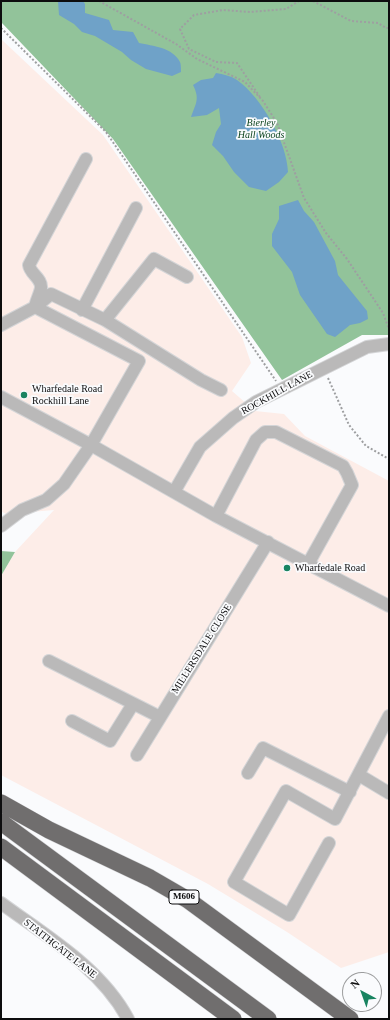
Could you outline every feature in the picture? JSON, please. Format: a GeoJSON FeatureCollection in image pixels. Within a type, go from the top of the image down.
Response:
{"type":"FeatureCollection","features":[{"type":"Feature","properties":{"kind":"highway","name":"M606"},"geometry":{"type":"LineString","coordinates":[[1,802],[49,830],[150,878],[188,900],[350,1019]]}},
{"type":"Feature","properties":{"kind":"highway"},"geometry":{"type":"LineString","coordinates":[[1,822],[268,1019]]}},
{"type":"Feature","properties":{"kind":"highway"},"geometry":{"type":"LineString","coordinates":[[1,848],[234,1019]]}},
{"type":"Feature","properties":{"kind":"street"},"geometry":{"type":"LineString","coordinates":[[35,307],[41,288],[40,280],[29,270],[29,265],[86,160]]}},
{"type":"Feature","properties":{"kind":"street"},"geometry":{"type":"LineString","coordinates":[[82,310],[136,208]]}},
{"type":"Feature","properties":{"kind":"street"},"geometry":{"type":"LineString","coordinates":[[105,320],[154,260],[188,277]]}},
{"type":"Feature","properties":{"kind":"street"},"geometry":{"type":"LineString","coordinates":[[1,325],[35,307],[51,294],[105,320],[201,380],[221,390]]}},
{"type":"Feature","properties":{"kind":"street"},"geometry":{"type":"LineString","coordinates":[[1,526],[22,510],[46,500],[64,484],[91,445],[138,360],[35,307]]}},
{"type":"Feature","properties":{"kind":"street","name":"ROCKHILL LANE"},"geometry":{"type":"LineString","coordinates":[[174,492],[200,447],[233,418],[256,402],[367,347],[389,344]]}},
{"type":"Feature","properties":{"kind":"street"},"geometry":{"type":"LineString","coordinates":[[1,397],[91,445],[216,516],[389,606]]}},
{"type":"Feature","properties":{"kind":"street"},"geometry":{"type":"LineString","coordinates":[[216,516],[256,440],[265,432],[276,432],[343,466],[352,485],[308,564]]}},
{"type":"Feature","properties":{"kind":"street","name":"MILLERSDALE CLOSE"},"geometry":{"type":"LineString","coordinates":[[137,755],[268,542]]}},
{"type":"Feature","properties":{"kind":"street"},"geometry":{"type":"LineString","coordinates":[[49,662],[160,718]]}},
{"type":"Feature","properties":{"kind":"street"},"geometry":{"type":"LineString","coordinates":[[72,721],[110,741],[133,704]]}},
{"type":"Feature","properties":{"kind":"street"},"geometry":{"type":"LineString","coordinates":[[329,843],[289,915],[234,882],[286,791],[335,819],[389,716]]}},
{"type":"Feature","properties":{"kind":"street"},"geometry":{"type":"LineString","coordinates":[[248,773],[263,748],[350,792]]}},
{"type":"Feature","properties":{"kind":"street"},"geometry":{"type":"LineString","coordinates":[[359,775],[389,793]]}},
{"type":"Feature","properties":{"kind":"street","name":"STAITHGATE LANE"},"geometry":{"type":"LineString","coordinates":[[1,903],[87,968],[105,985],[128,1019]]}},
{"type":"Feature","properties":{"kind":"path"},"geometry":{"type":"LineString","coordinates":[[99,1],[176,44],[197,59],[245,82],[263,101]]}},
{"type":"Feature","properties":{"kind":"path"},"geometry":{"type":"LineString","coordinates":[[298,1],[286,9],[250,12],[223,10],[194,15],[180,29],[189,50],[216,62],[237,63],[278,123],[304,198],[326,233],[347,259],[383,313],[389,329]]}},
{"type":"Feature","properties":{"kind":"path"},"geometry":{"type":"LineString","coordinates":[[313,1],[351,21],[378,23],[389,28]]}},
{"type":"Feature","properties":{"kind":"path"},"geometry":{"type":"LineString","coordinates":[[1,28],[106,132],[282,389]]}},
{"type":"Feature","properties":{"kind":"path"},"geometry":{"type":"LineString","coordinates":[[323,368],[349,425],[366,446],[389,459]]}},
{"type":"Feature","properties":{"kind":"shaded area"},"geometry":{"type":"Polygon","coordinates":[[[1,39],[103,135],[242,337],[251,363],[232,391],[255,411],[284,414],[305,436],[389,481],[389,952],[341,968],[287,932],[208,884],[1,775],[1,576],[15,552],[54,510],[6,514],[1,511],[1,39]]]}},
{"type":"Feature","properties":{"kind":"green space","name":"Bierley Hall Woods"},"geometry":{"type":"Polygon","coordinates":[[[1,1],[389,1],[389,335],[362,335],[282,380],[113,139],[1,22],[1,1]]]}},
{"type":"Feature","properties":{"kind":"green space"},"geometry":{"type":"Polygon","coordinates":[[[1,551],[15,552],[1,576],[1,551]]]}},
{"type":"Feature","properties":{"kind":"water"},"geometry":{"type":"Polygon","coordinates":[[[58,1],[83,1],[85,4],[85,13],[109,20],[113,30],[133,32],[139,43],[156,46],[172,53],[180,62],[181,72],[172,76],[146,69],[131,60],[122,52],[95,36],[82,32],[74,24],[59,15],[58,1]]]}},
{"type":"Feature","properties":{"kind":"water"},"geometry":{"type":"Polygon","coordinates":[[[216,73],[232,77],[246,88],[255,97],[278,134],[287,160],[288,172],[279,182],[266,191],[249,187],[234,172],[223,156],[212,145],[216,132],[221,124],[219,108],[207,115],[191,117],[197,98],[193,85],[201,80],[213,78],[216,73]]]}},
{"type":"Feature","properties":{"kind":"water"},"geometry":{"type":"Polygon","coordinates":[[[298,200],[304,211],[314,222],[335,261],[338,275],[367,311],[368,319],[360,323],[350,325],[335,337],[327,334],[300,295],[292,272],[272,246],[272,234],[279,219],[279,206],[298,200]]]}},
{"type":"Feature","properties":{"kind":"place","name":"Wharfedale Road Rockhill Lane"},"geometry":{"type":"Point","coordinates":[24,395]}},
{"type":"Feature","properties":{"kind":"place","name":"Wharfedale Road"},"geometry":{"type":"Point","coordinates":[287,568]}}]}
